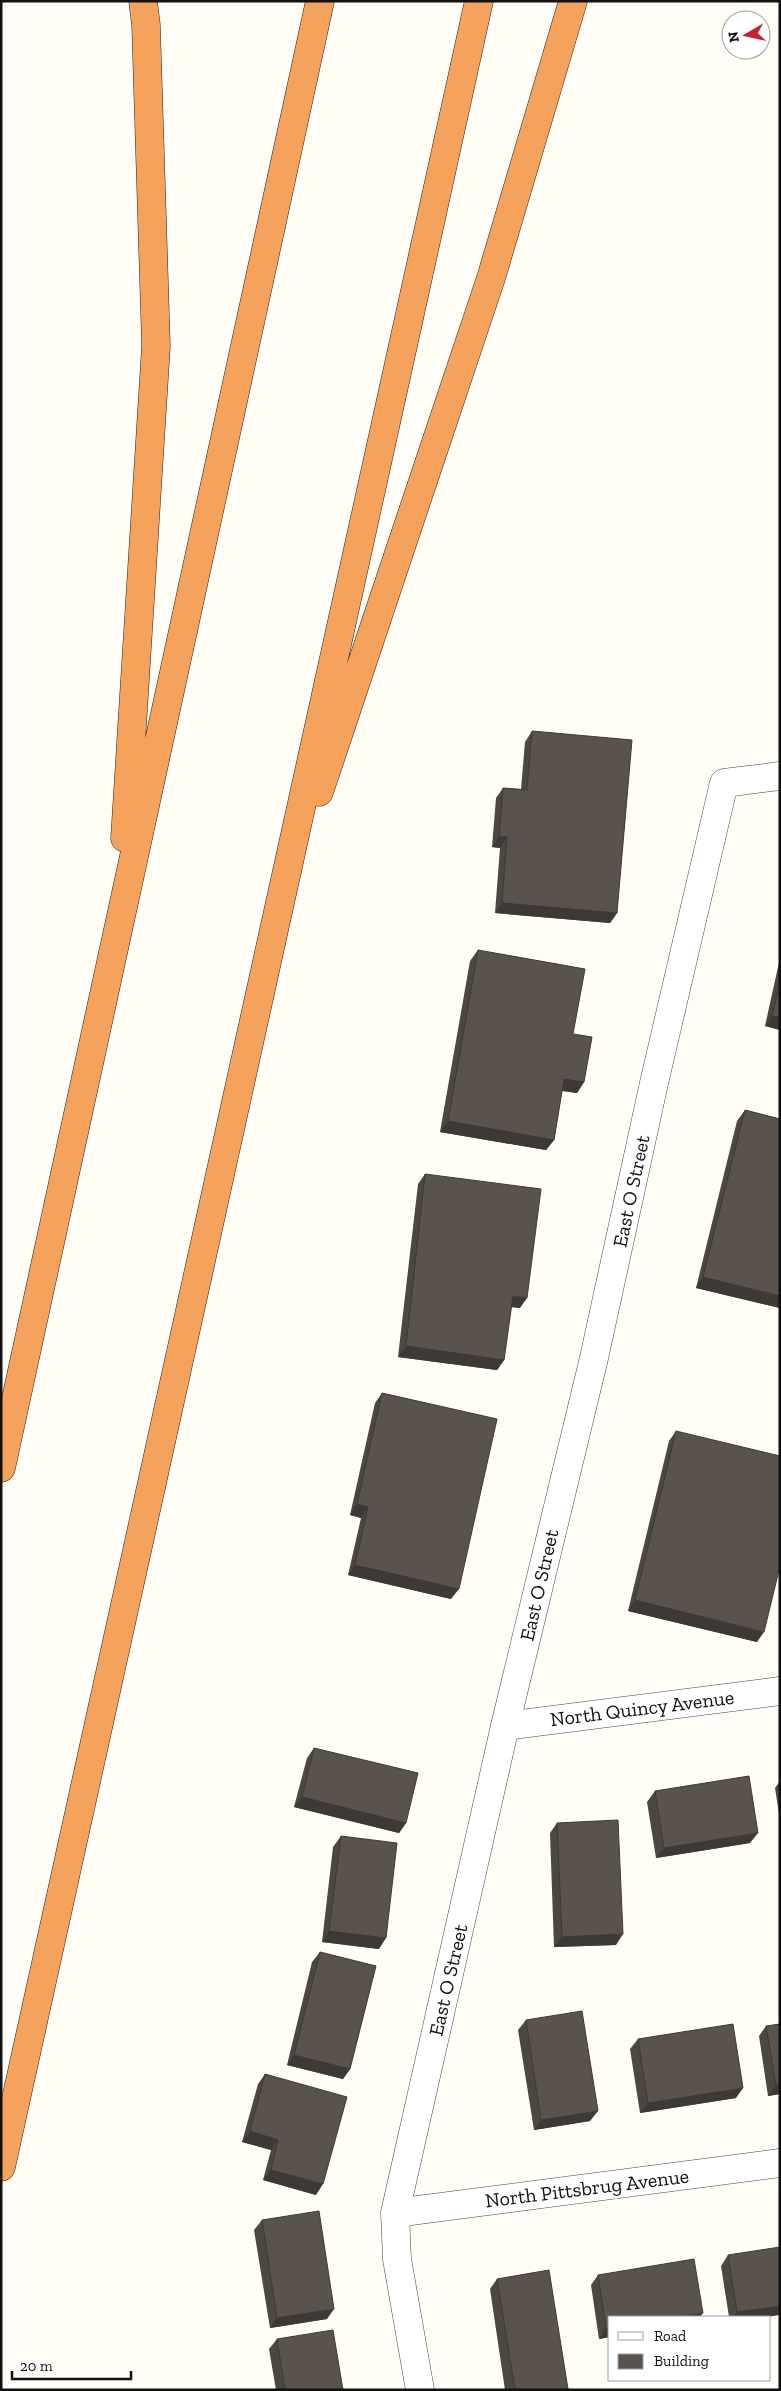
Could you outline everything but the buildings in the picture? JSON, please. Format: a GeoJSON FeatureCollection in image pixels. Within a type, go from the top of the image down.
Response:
{"type":"FeatureCollection","features":[{"type":"Feature","properties":{"kind":"highway"},"geometry":{"type":"LineString","coordinates":[[119,930],[156,346],[146,34],[143,1]]}},
{"type":"Feature","properties":{"kind":"highway"},"geometry":{"type":"LineString","coordinates":[[1,1468],[320,1]]}},
{"type":"Feature","properties":{"kind":"highway"},"geometry":{"type":"LineString","coordinates":[[1,2167],[479,1]]}},
{"type":"Feature","properties":{"kind":"highway"},"geometry":{"type":"LineString","coordinates":[[272,933],[491,278],[573,1]]}},
{"type":"Feature","properties":{"kind":"street","name":"East O Street"},"geometry":{"type":"LineString","coordinates":[[420,2390],[396,2259],[395,2213],[505,1726],[594,1358],[724,783],[780,776]]}},
{"type":"Feature","properties":{"kind":"street","name":"North Quincy Avenue"},"geometry":{"type":"LineString","coordinates":[[505,1726],[780,1691]]}},
{"type":"Feature","properties":{"kind":"street","name":"North Pittsbrug Avenue"},"geometry":{"type":"LineString","coordinates":[[395,2213],[780,2163]]}}]}
